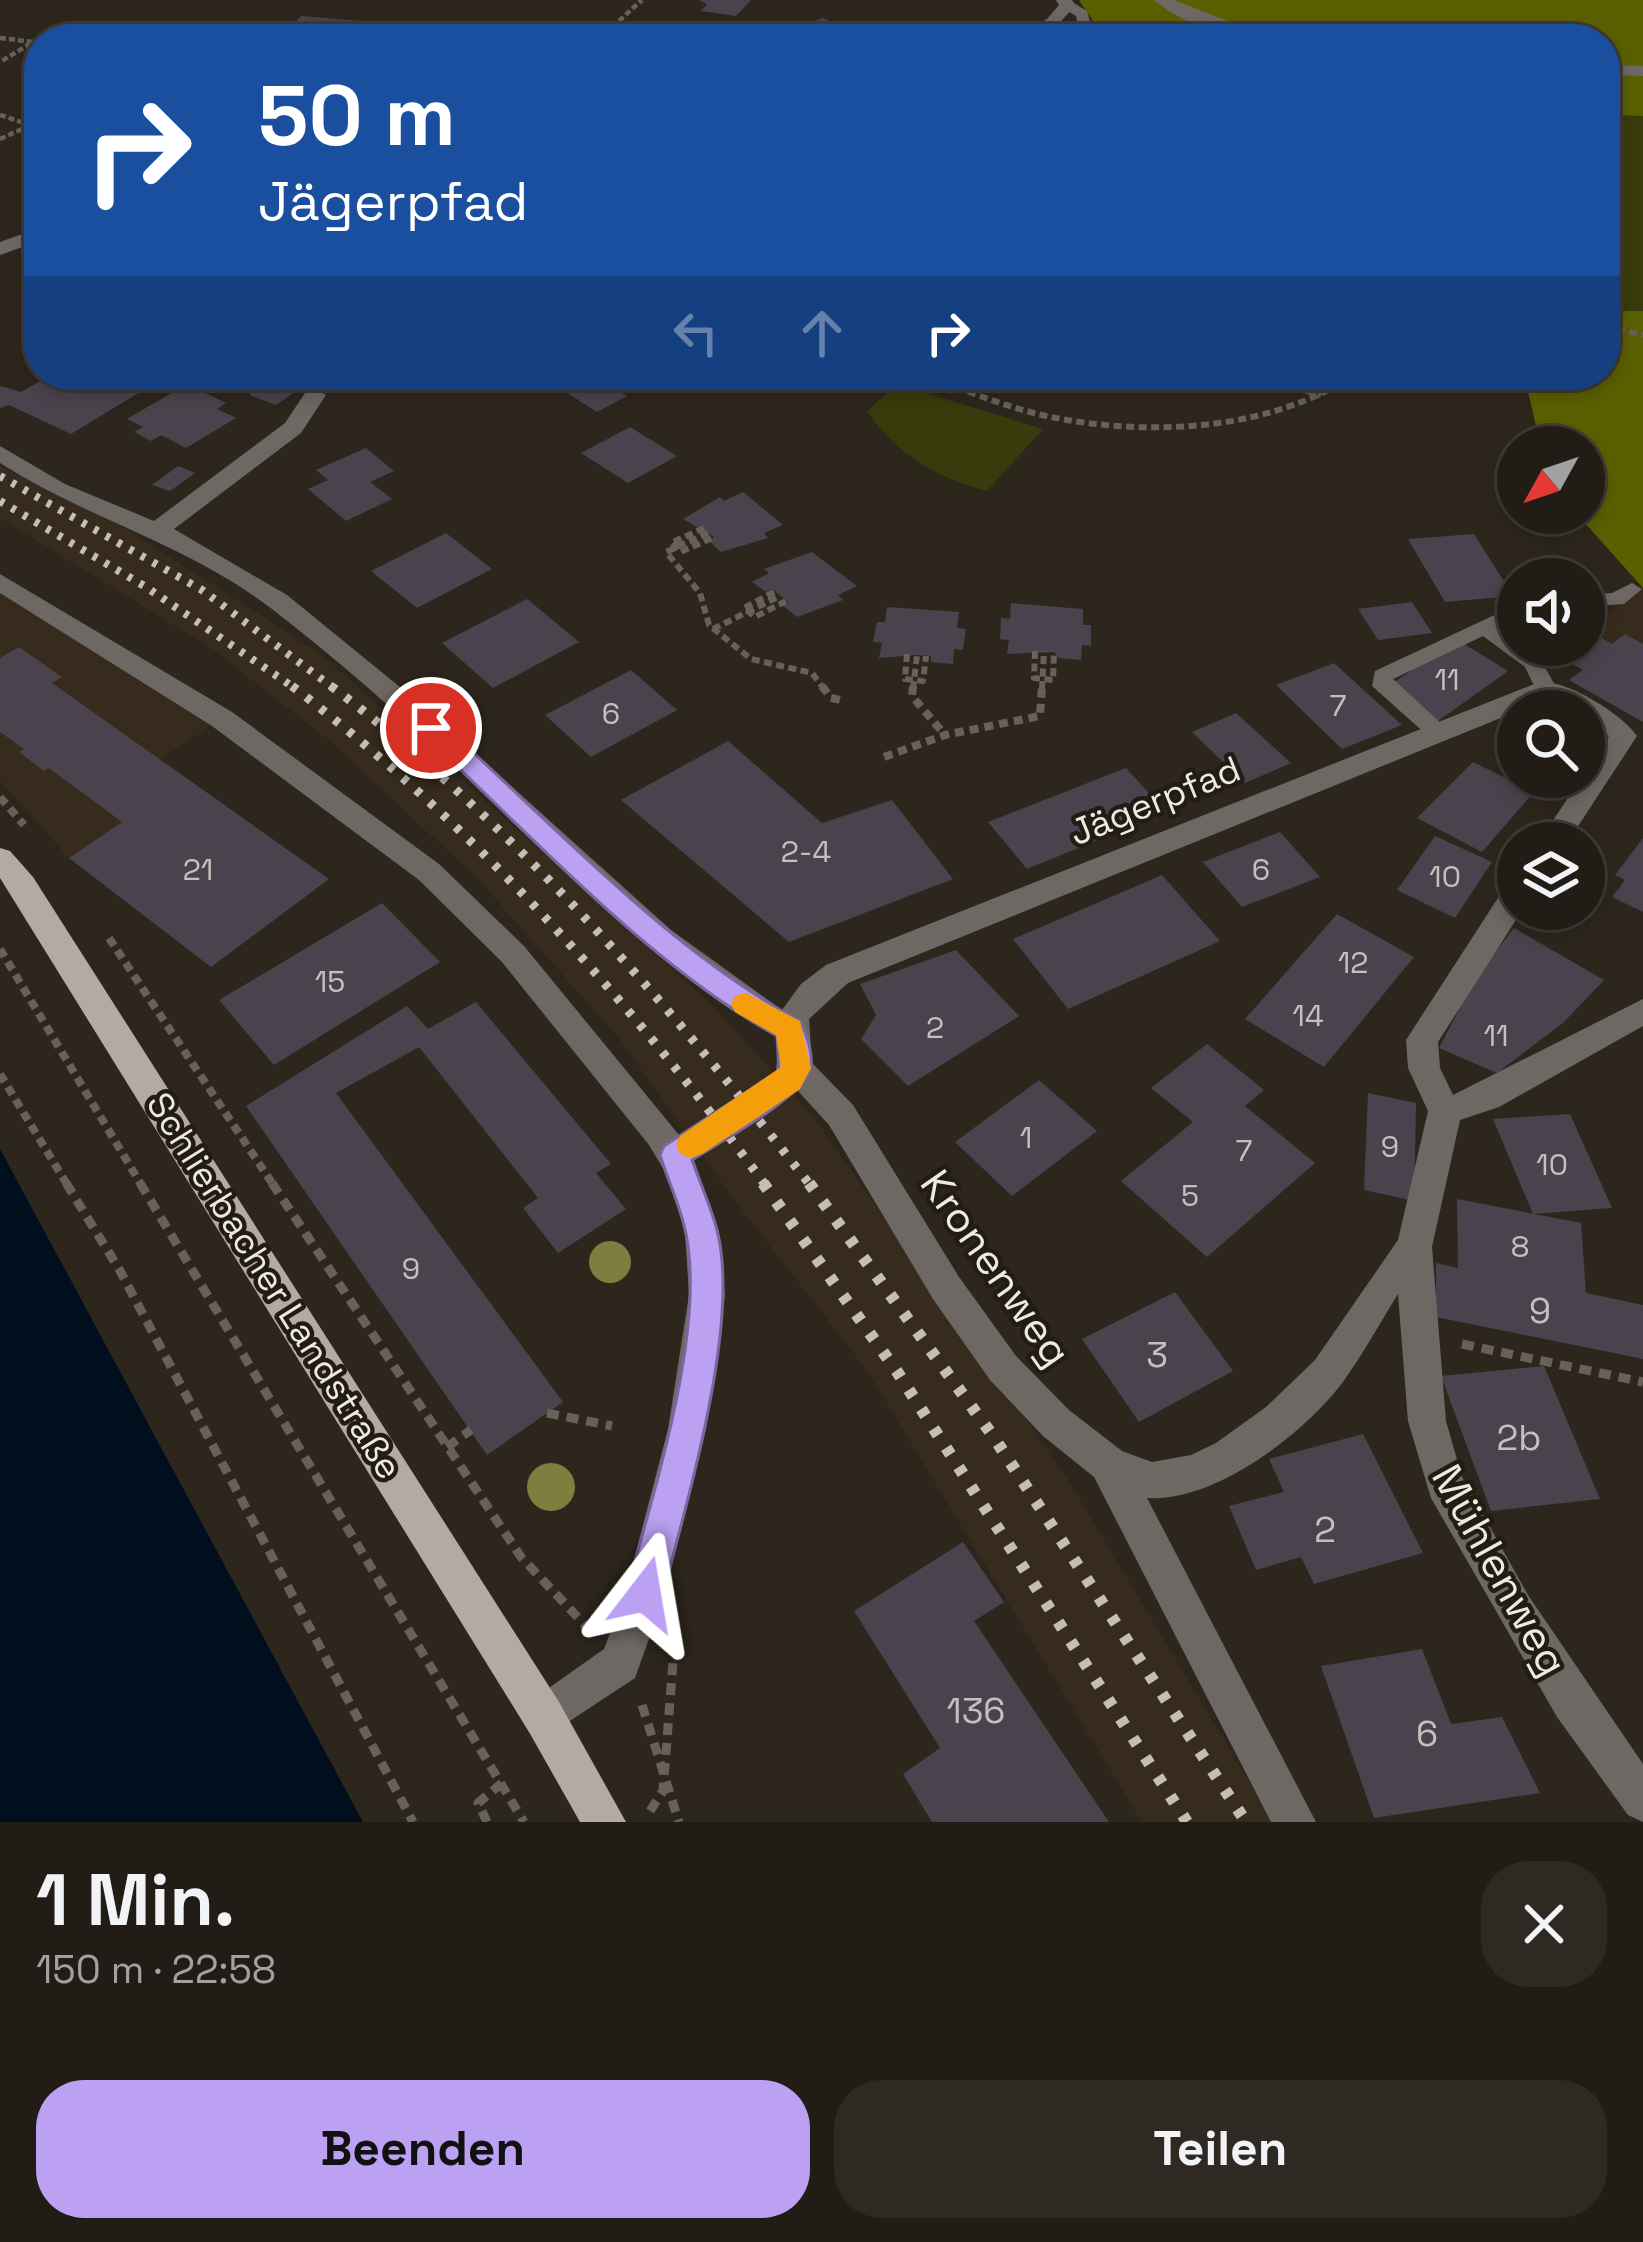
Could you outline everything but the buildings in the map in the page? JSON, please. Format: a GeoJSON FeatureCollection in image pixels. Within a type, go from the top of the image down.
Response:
{"type":"FeatureCollection","features":[{"type":"Feature","properties":{"kind":"main road","name":"Schlierbacher Landstraße"},"geometry":{"type":"LineString","coordinates":[[0,859],[23,885],[544,1718],[604,1822]]}},
{"type":"Feature","properties":{"kind":"street"},"geometry":{"type":"LineString","coordinates":[[1162,0],[1217,24]]}},
{"type":"Feature","properties":{"kind":"street"},"geometry":{"type":"LineString","coordinates":[[158,529],[293,428],[315,395]]}},
{"type":"Feature","properties":{"kind":"street"},"geometry":{"type":"LineString","coordinates":[[0,453],[57,489],[158,529],[224,565],[337,645],[644,925],[750,1008],[789,1029],[796,1068],[779,1088],[675,1155]]}},
{"type":"Feature","properties":{"kind":"street"},"geometry":{"type":"LineString","coordinates":[[0,582],[222,719],[429,872],[513,954],[675,1155],[702,1233],[704,1323],[687,1429],[645,1594],[620,1663],[544,1718]]}},
{"type":"Feature","properties":{"kind":"street"},"geometry":{"type":"LineString","coordinates":[[1546,689],[1616,725],[1623,736],[1566,822]]}},
{"type":"Feature","properties":{"kind":"street","name":"Jägerpfad"},"geometry":{"type":"LineString","coordinates":[[789,1029],[801,1001],[859,962],[1546,689]]}},
{"type":"Feature","properties":{"kind":"street"},"geometry":{"type":"LineString","coordinates":[[1497,924],[1422,1040],[1424,1068],[1445,1111],[1486,1097],[1643,1011]]}},
{"type":"Feature","properties":{"kind":"street","name":"Kronenweg"},"geometry":{"type":"LineString","coordinates":[[796,1068],[841,1115],[946,1288],[1003,1369],[1056,1423],[1108,1464],[1152,1481],[1175,1479],[1212,1466],[1253,1440],[1328,1372],[1407,1254]]}},
{"type":"Feature","properties":{"kind":"street","name":"Mühlenweg"},"geometry":{"type":"LineString","coordinates":[[1445,1111],[1407,1254],[1426,1421],[1445,1485],[1572,1702],[1643,1800]]}},
{"type":"Feature","properties":{"kind":"street"},"geometry":{"type":"LineString","coordinates":[[1108,1464],[1294,1822]]}},
{"type":"Feature","properties":{"kind":"lane"},"geometry":{"type":"LineString","coordinates":[[1065,3],[1082,14],[1084,24]]}},
{"type":"Feature","properties":{"kind":"lane"},"geometry":{"type":"LineString","coordinates":[[1605,600],[1632,589]]}},
{"type":"Feature","properties":{"kind":"lane"},"geometry":{"type":"LineString","coordinates":[[1436,731],[1383,686],[1382,676],[1497,621]]}},
{"type":"Feature","properties":{"kind":"lane"},"geometry":{"type":"LineString","coordinates":[[1484,627],[1534,663],[1546,689]]}},
{"type":"Feature","properties":{"kind":"path"},"geometry":{"type":"LineString","coordinates":[[616,24],[642,0]]}},
{"type":"Feature","properties":{"kind":"path"},"geometry":{"type":"LineString","coordinates":[[967,390],[1047,416],[1127,423],[1236,421],[1280,413],[1331,390]]}},
{"type":"Feature","properties":{"kind":"path"},"geometry":{"type":"LineString","coordinates":[[1303,390],[1322,396]]}},
{"type":"Feature","properties":{"kind":"path"},"geometry":{"type":"LineString","coordinates":[[708,532],[671,543],[679,546],[665,551],[700,593],[713,628],[751,659],[812,673],[831,698],[840,700]]}},
{"type":"Feature","properties":{"kind":"path"},"geometry":{"type":"LineString","coordinates":[[780,596],[755,617],[751,611],[743,608],[780,596]]}},
{"type":"Feature","properties":{"kind":"path"},"geometry":{"type":"LineString","coordinates":[[713,628],[751,611]]}},
{"type":"Feature","properties":{"kind":"path"},"geometry":{"type":"LineString","coordinates":[[1044,651],[1053,680],[1044,677],[1034,678],[1044,651]]}},
{"type":"Feature","properties":{"kind":"path"},"geometry":{"type":"LineString","coordinates":[[917,655],[923,681],[914,679],[905,679],[917,655]]}},
{"type":"Feature","properties":{"kind":"path"},"geometry":{"type":"LineString","coordinates":[[884,758],[945,734],[1040,716],[1044,677]]}},
{"type":"Feature","properties":{"kind":"path"},"geometry":{"type":"LineString","coordinates":[[914,679],[912,696],[945,734]]}},
{"type":"Feature","properties":{"kind":"path"},"geometry":{"type":"LineString","coordinates":[[0,797],[34,836]]}},
{"type":"Feature","properties":{"kind":"path"},"geometry":{"type":"LineString","coordinates":[[101,926],[385,1363],[448,1447],[521,1558],[620,1663],[653,1726],[663,1791],[679,1822]]}},
{"type":"Feature","properties":{"kind":"path"},"geometry":{"type":"LineString","coordinates":[[0,949],[524,1822]]}},
{"type":"Feature","properties":{"kind":"path"},"geometry":{"type":"LineString","coordinates":[[0,1073],[118,1269],[413,1822]]}},
{"type":"Feature","properties":{"kind":"path"},"geometry":{"type":"LineString","coordinates":[[1417,1334],[1643,1382]]}},
{"type":"Feature","properties":{"kind":"path"},"geometry":{"type":"LineString","coordinates":[[547,1413],[612,1426]]}},
{"type":"Feature","properties":{"kind":"path"},"geometry":{"type":"LineString","coordinates":[[448,1447],[471,1430]]}},
{"type":"Feature","properties":{"kind":"path"},"geometry":{"type":"LineString","coordinates":[[487,1822],[478,1803],[502,1783]]}},
{"type":"Feature","properties":{"kind":"shaded area"},"geometry":{"type":"Polygon","coordinates":[[[1079,0],[1643,0],[1643,116],[1620,115],[1620,24],[1095,24],[1079,0]]]}},
{"type":"Feature","properties":{"kind":"shaded area"},"geometry":{"type":"Polygon","coordinates":[[[1620,311],[1643,311],[1643,588],[1595,534],[1605,534],[1605,426],[1536,426],[1528,390],[1620,390],[1620,311]]]}},
{"type":"Feature","properties":{"kind":"shaded area"},"geometry":{"type":"Polygon","coordinates":[[[0,466],[115,522],[321,654],[710,1003],[812,1115],[1067,1478],[1273,1822],[1142,1822],[866,1369],[738,1205],[618,1037],[477,878],[331,742],[211,648],[0,518],[0,466]]]}},
{"type":"Feature","properties":{"kind":"shaded area"},"geometry":{"type":"Polygon","coordinates":[[[1643,588],[1643,722],[1605,700],[1605,690],[1587,690],[1569,680],[1582,666],[1605,666],[1605,615],[1643,588]]]}},
{"type":"Feature","properties":{"kind":"shaded area"},"geometry":{"type":"Polygon","coordinates":[[[0,592],[211,726],[95,801],[122,822],[69,858],[0,780],[0,592]]]}},
{"type":"Feature","properties":{"kind":"green space"},"geometry":{"type":"Polygon","coordinates":[[[1620,115],[1643,116],[1643,311],[1620,311],[1620,115]]]}},
{"type":"Feature","properties":{"kind":"green space"},"geometry":{"type":"Polygon","coordinates":[[[890,390],[916,390],[1043,429],[987,491],[935,472],[905,452],[867,411],[890,390]]]}},
{"type":"Feature","properties":{"kind":"water"},"geometry":{"type":"Polygon","coordinates":[[[0,1149],[363,1822],[0,1822],[0,1149]]]}},
{"type":"Feature","properties":{"kind":"railway"},"geometry":{"type":"LineString","coordinates":[[0,476],[202,590],[331,686]]}},
{"type":"Feature","properties":{"kind":"railway"},"geometry":{"type":"LineString","coordinates":[[0,501],[146,587],[294,688]]}},
{"type":"Feature","properties":{"kind":"railway"},"geometry":{"type":"LineString","coordinates":[[331,686],[335,689]]}},
{"type":"Feature","properties":{"kind":"railway"},"geometry":{"type":"LineString","coordinates":[[331,686],[464,797],[587,920],[811,1186]]}},
{"type":"Feature","properties":{"kind":"railway"},"geometry":{"type":"LineString","coordinates":[[294,688],[424,797],[547,919],[660,1050],[766,1186]]}},
{"type":"Feature","properties":{"kind":"railway"},"geometry":{"type":"LineString","coordinates":[[763,1183],[898,1373],[1187,1822]]}},
{"type":"Feature","properties":{"kind":"railway"},"geometry":{"type":"LineString","coordinates":[[809,1183],[993,1436],[1246,1822]]}},
{"type":"Feature","properties":{"kind":"slow traffic"},"geometry":{"type":"LineString","coordinates":[[691,1145],[769,1095],[796,1068],[789,1029],[746,1004]]}},
{"type":"Feature","properties":{"kind":"route"},"geometry":{"type":"LineString","coordinates":[[431,728],[661,938],[750,1008],[789,1029],[795,1050],[796,1068],[789,1080],[675,1155],[702,1233],[707,1295],[687,1429],[645,1594]]}}]}
